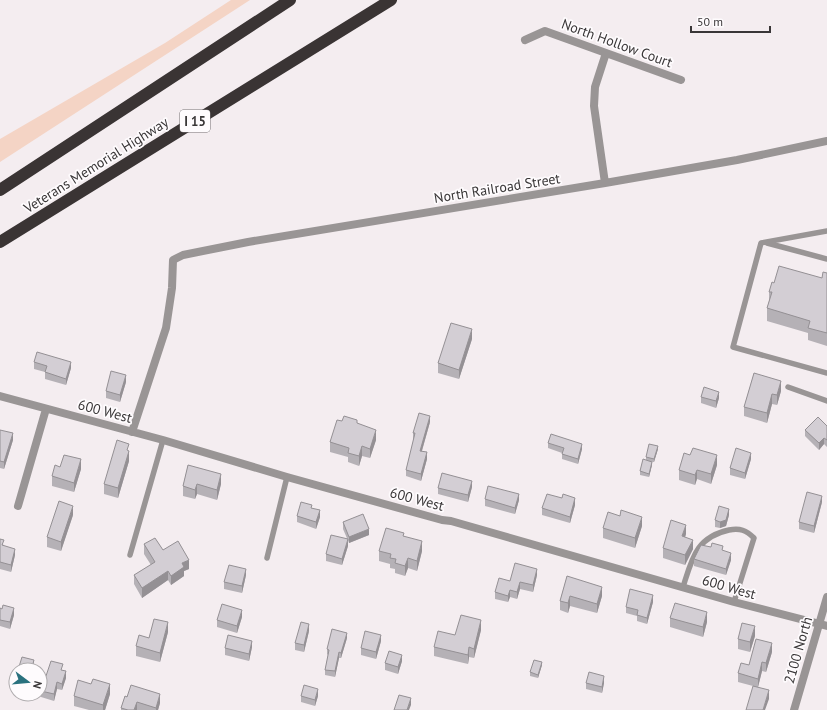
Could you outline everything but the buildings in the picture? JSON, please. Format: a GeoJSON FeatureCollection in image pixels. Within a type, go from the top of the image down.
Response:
{"type":"FeatureCollection","features":[{"type":"Feature","properties":{"kind":"highway"},"geometry":{"type":"LineString","coordinates":[[0,190],[290,0]]}},
{"type":"Feature","properties":{"kind":"highway","name":"Veterans Memorial Highway"},"geometry":{"type":"LineString","coordinates":[[0,242],[391,0]]}},
{"type":"Feature","properties":{"kind":"street","name":"North Hollow Court"},"geometry":{"type":"LineString","coordinates":[[525,40],[545,31],[681,80]]}},
{"type":"Feature","properties":{"kind":"street"},"geometry":{"type":"LineString","coordinates":[[605,183],[594,106],[595,86],[606,53]]}},
{"type":"Feature","properties":{"kind":"street","name":"North Railroad Street"},"geometry":{"type":"LineString","coordinates":[[132,432],[166,328],[172,288],[173,260],[183,255],[248,242],[737,160],[827,141]]}},
{"type":"Feature","properties":{"kind":"street","name":"600 West"},"geometry":{"type":"LineString","coordinates":[[0,396],[163,440],[287,477],[442,520],[451,520],[734,602],[823,625]]}},
{"type":"Feature","properties":{"kind":"street"},"geometry":{"type":"LineString","coordinates":[[18,506],[46,409]]}},
{"type":"Feature","properties":{"kind":"street","name":"2100 North"},"geometry":{"type":"LineString","coordinates":[[794,710],[823,625],[827,597]]}},
{"type":"Feature","properties":{"kind":"lane"},"geometry":{"type":"LineString","coordinates":[[827,231],[761,243],[734,347],[827,373]]}},
{"type":"Feature","properties":{"kind":"lane"},"geometry":{"type":"LineString","coordinates":[[766,242],[827,259]]}},
{"type":"Feature","properties":{"kind":"lane"},"geometry":{"type":"LineString","coordinates":[[788,387],[827,401]]}},
{"type":"Feature","properties":{"kind":"lane"},"geometry":{"type":"LineString","coordinates":[[130,555],[163,440]]}},
{"type":"Feature","properties":{"kind":"lane"},"geometry":{"type":"LineString","coordinates":[[266,558],[287,477]]}},
{"type":"Feature","properties":{"kind":"lane"},"geometry":{"type":"LineString","coordinates":[[683,587],[695,553],[703,543],[712,535],[738,528],[749,532],[754,538],[734,602]]}},
{"type":"Feature","properties":{"kind":"shaded area"},"geometry":{"type":"Polygon","coordinates":[[[231,0],[250,0],[0,162],[0,139],[165,43],[231,0]]]}}]}
